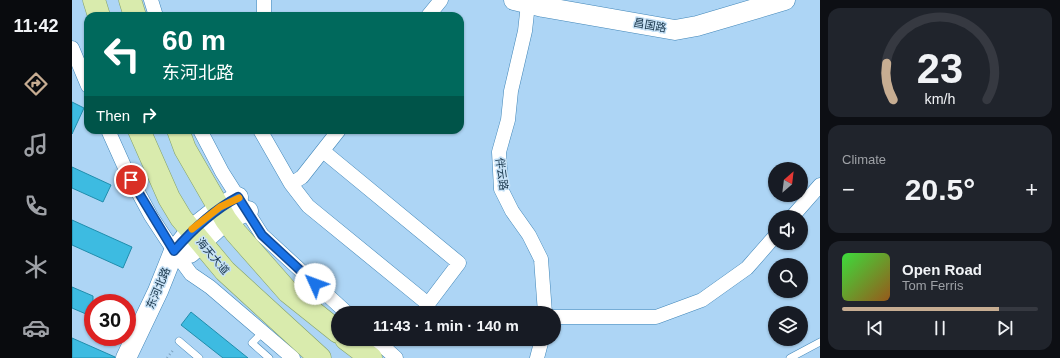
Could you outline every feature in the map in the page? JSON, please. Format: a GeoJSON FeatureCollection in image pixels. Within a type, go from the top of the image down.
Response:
{"type":"FeatureCollection","features":[{"type":"Feature","properties":{"kind":"main road"},"geometry":{"type":"LineString","coordinates":[[94,0],[98,12]]}},
{"type":"Feature","properties":{"kind":"main road"},"geometry":{"type":"LineString","coordinates":[[130,0],[134,12]]}},
{"type":"Feature","properties":{"kind":"main road","name":"海天大道"},"geometry":{"type":"LineString","coordinates":[[141,134],[168,198],[181,218],[225,271],[320,358]]}},
{"type":"Feature","properties":{"kind":"main road"},"geometry":{"type":"LineString","coordinates":[[179,134],[185,149],[233,209],[288,292],[331,326]]}},
{"type":"Feature","properties":{"kind":"main road"},"geometry":{"type":"LineString","coordinates":[[355,346],[371,358]]}},
{"type":"Feature","properties":{"kind":"street"},"geometry":{"type":"LineString","coordinates":[[151,0],[155,12]]}},
{"type":"Feature","properties":{"kind":"street"},"geometry":{"type":"LineString","coordinates":[[264,0],[264,12]]}},
{"type":"Feature","properties":{"kind":"street"},"geometry":{"type":"LineString","coordinates":[[431,12],[441,0]]}},
{"type":"Feature","properties":{"kind":"street","name":"昌国路"},"geometry":{"type":"LineString","coordinates":[[521,2],[675,30],[697,26],[785,0]]}},
{"type":"Feature","properties":{"kind":"street","name":"伴云路"},"geometry":{"type":"LineString","coordinates":[[521,2],[525,31],[511,91],[508,120],[498,152],[501,189],[512,211],[529,235],[540,259],[544,306]]}},
{"type":"Feature","properties":{"kind":"street"},"geometry":{"type":"LineString","coordinates":[[72,48],[84,76]]}},
{"type":"Feature","properties":{"kind":"street"},"geometry":{"type":"LineString","coordinates":[[110,134],[125,168],[151,216],[177,256],[192,274],[210,287],[293,358]]}},
{"type":"Feature","properties":{"kind":"street"},"geometry":{"type":"LineString","coordinates":[[202,134],[222,172],[233,209],[339,306]]}},
{"type":"Feature","properties":{"kind":"street"},"geometry":{"type":"LineString","coordinates":[[262,134],[291,184],[308,206],[428,304],[458,263],[323,151]]}},
{"type":"Feature","properties":{"kind":"street"},"geometry":{"type":"LineString","coordinates":[[291,184],[302,177],[336,134]]}},
{"type":"Feature","properties":{"kind":"street"},"geometry":{"type":"LineString","coordinates":[[798,210],[820,185]]}},
{"type":"Feature","properties":{"kind":"street","name":"东河北路"},"geometry":{"type":"LineString","coordinates":[[126,358],[158,291],[177,256],[196,236],[233,209]]}},
{"type":"Feature","properties":{"kind":"street"},"geometry":{"type":"LineString","coordinates":[[561,317],[656,317],[702,300],[747,268],[768,244]]}},
{"type":"Feature","properties":{"kind":"street","name":"东河北路"},"geometry":{"type":"LineString","coordinates":[[139,358],[177,256]]}},
{"type":"Feature","properties":{"kind":"street"},"geometry":{"type":"LineString","coordinates":[[383,346],[396,358]]}},
{"type":"Feature","properties":{"kind":"street"},"geometry":{"type":"LineString","coordinates":[[537,358],[540,346]]}},
{"type":"Feature","properties":{"kind":"lane"},"geometry":{"type":"LineString","coordinates":[[262,333],[252,343],[269,358]]}},
{"type":"Feature","properties":{"kind":"lane"},"geometry":{"type":"LineString","coordinates":[[180,341],[199,358]]}},
{"type":"Feature","properties":{"kind":"lane"},"geometry":{"type":"LineString","coordinates":[[790,358],[820,342]]}},
{"type":"Feature","properties":{"kind":"building"},"geometry":{"type":"Polygon","coordinates":[[[72,102],[84,108],[72,134],[72,102]]]}},
{"type":"Feature","properties":{"kind":"building"},"geometry":{"type":"Polygon","coordinates":[[[72,167],[111,185],[103,202],[72,188],[72,167]]]}},
{"type":"Feature","properties":{"kind":"building"},"geometry":{"type":"Polygon","coordinates":[[[72,220],[132,247],[123,268],[72,245],[72,220]]]}},
{"type":"Feature","properties":{"kind":"building"},"geometry":{"type":"Polygon","coordinates":[[[72,287],[88,294],[84,294],[84,313],[72,308],[72,287]]]}},
{"type":"Feature","properties":{"kind":"building"},"geometry":{"type":"Polygon","coordinates":[[[191,312],[248,358],[223,358],[181,325],[191,312]]]}},
{"type":"Feature","properties":{"kind":"building"},"geometry":{"type":"Polygon","coordinates":[[[72,338],[84,343],[84,346],[90,346],[115,357],[115,358],[72,358],[72,338]]]}},
{"type":"Feature","properties":{"kind":"slow traffic"},"geometry":{"type":"LineString","coordinates":[[192,229],[220,207],[238,197],[239,198]]}},
{"type":"Feature","properties":{"kind":"route"},"geometry":{"type":"LineString","coordinates":[[131,180],[151,216],[174,251],[192,230],[220,207],[238,197],[262,235],[315,284]]}}]}
